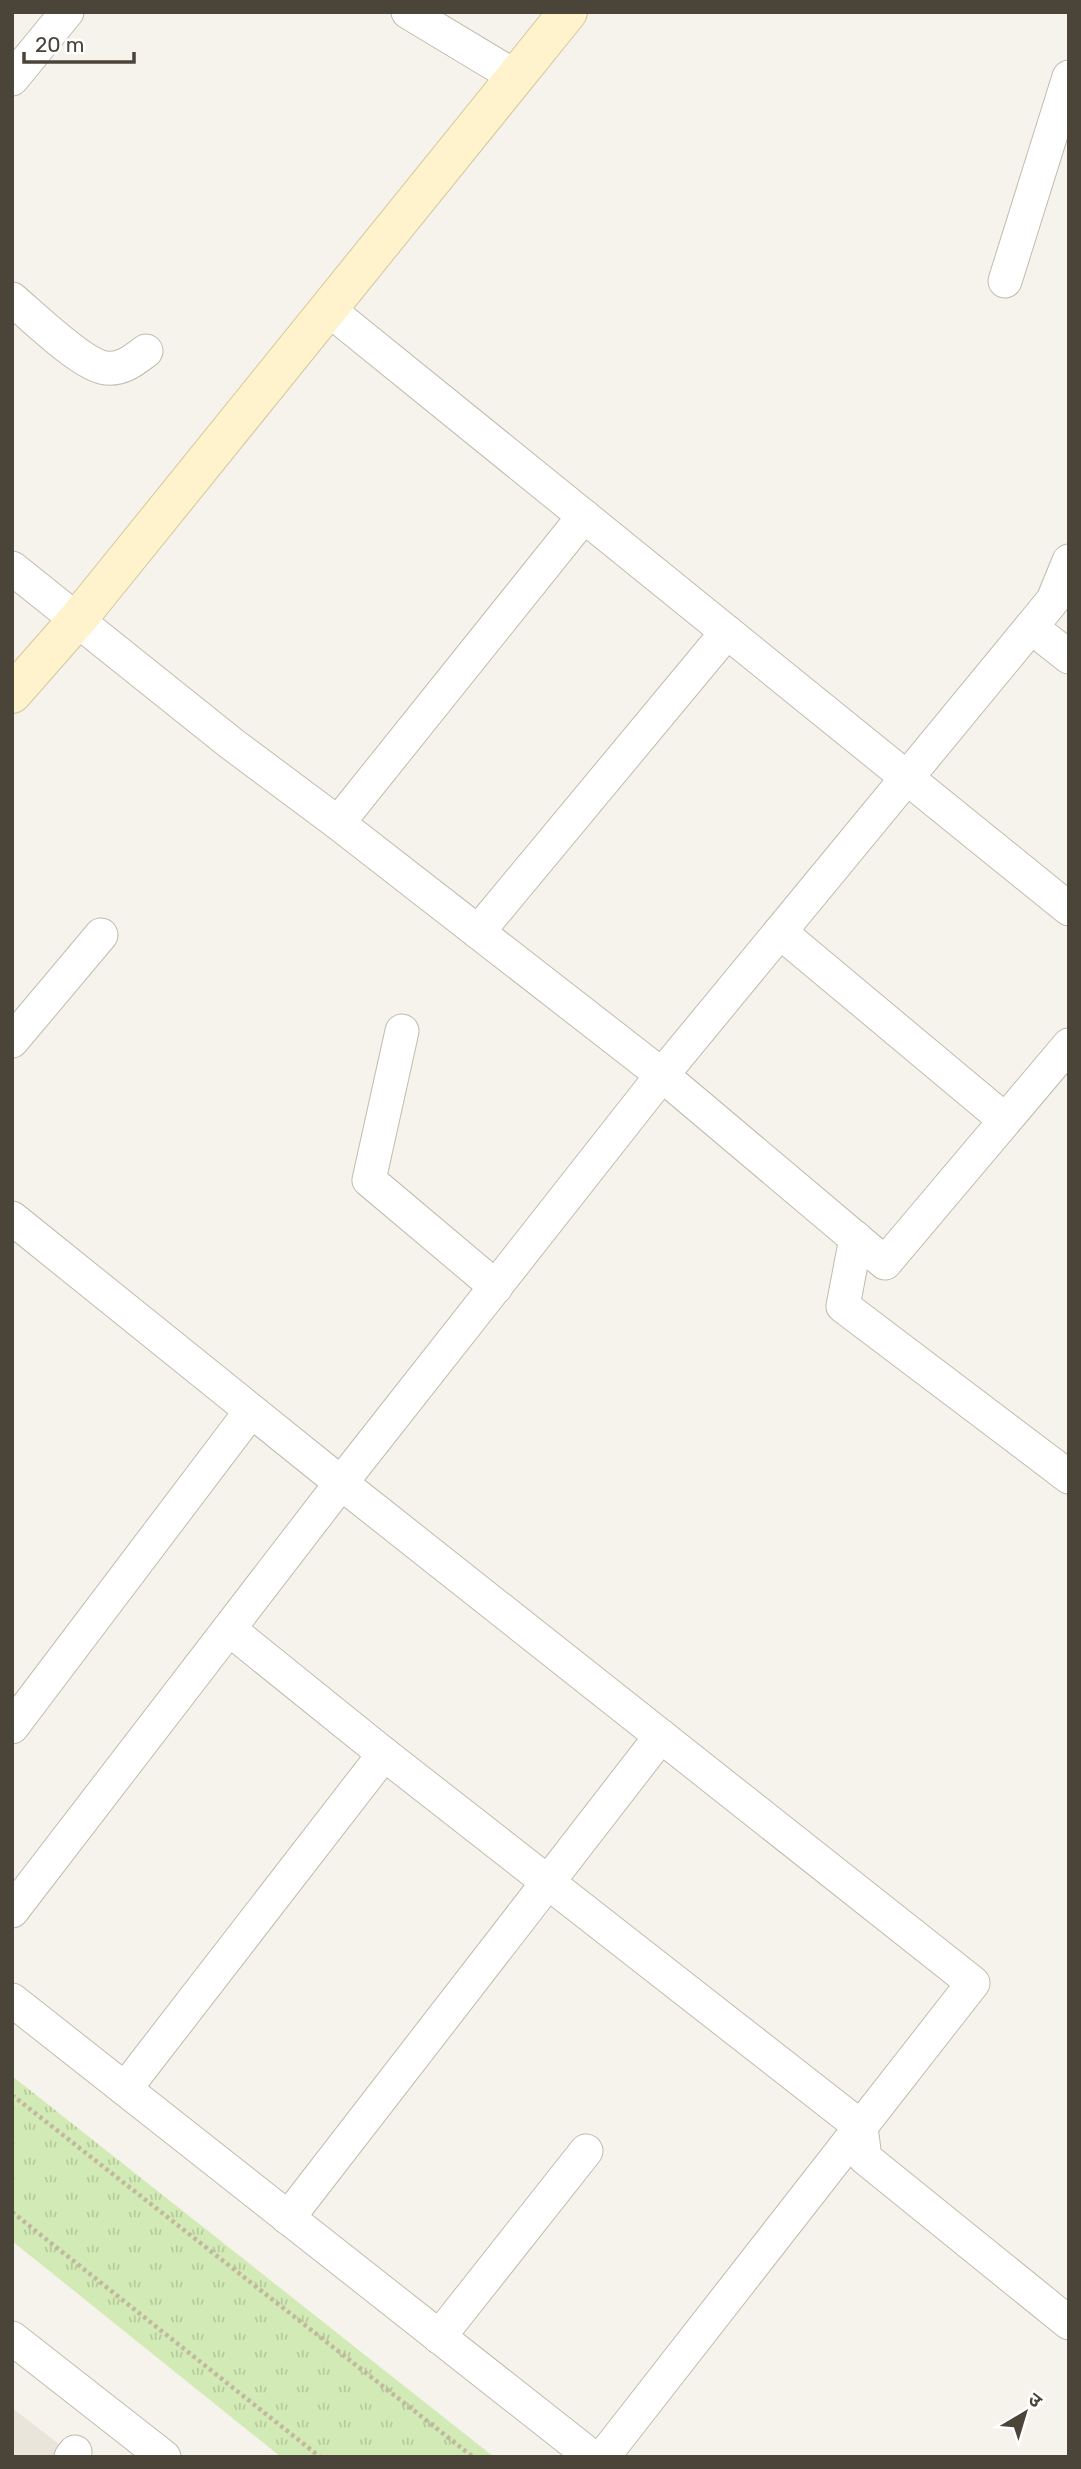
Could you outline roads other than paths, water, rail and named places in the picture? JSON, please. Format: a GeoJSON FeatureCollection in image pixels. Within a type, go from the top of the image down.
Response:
{"type":"FeatureCollection","features":[{"type":"Feature","properties":{"kind":"street"},"geometry":{"type":"LineString","coordinates":[[12,79],[67,12]]}},
{"type":"Feature","properties":{"kind":"street"},"geometry":{"type":"LineString","coordinates":[[408,12],[516,77]]}},
{"type":"Feature","properties":{"kind":"street"},"geometry":{"type":"LineString","coordinates":[[12,694],[76,620],[568,12]]}},
{"type":"Feature","properties":{"kind":"street"},"geometry":{"type":"LineString","coordinates":[[1005,281],[1069,76]]}},
{"type":"Feature","properties":{"kind":"street"},"geometry":{"type":"LineString","coordinates":[[12,299],[68,347],[104,368],[124,366],[146,351]]}},
{"type":"Feature","properties":{"kind":"street"},"geometry":{"type":"LineString","coordinates":[[328,309],[1069,909]]}},
{"type":"Feature","properties":{"kind":"street"},"geometry":{"type":"LineString","coordinates":[[338,823],[584,516]]}},
{"type":"Feature","properties":{"kind":"street"},"geometry":{"type":"LineString","coordinates":[[12,1911],[341,1483],[662,1075],[1053,600],[1069,561]]}},
{"type":"Feature","properties":{"kind":"street"},"geometry":{"type":"LineString","coordinates":[[12,568],[232,744],[662,1075],[885,1263],[1069,1045]]}},
{"type":"Feature","properties":{"kind":"street"},"geometry":{"type":"LineString","coordinates":[[1031,627],[1069,657]]}},
{"type":"Feature","properties":{"kind":"street"},"geometry":{"type":"LineString","coordinates":[[478,932],[727,632]]}},
{"type":"Feature","properties":{"kind":"street"},"geometry":{"type":"LineString","coordinates":[[780,932],[1005,1120]]}},
{"type":"Feature","properties":{"kind":"street"},"geometry":{"type":"LineString","coordinates":[[12,1041],[101,935]]}},
{"type":"Feature","properties":{"kind":"street"},"geometry":{"type":"LineString","coordinates":[[402,1031],[369,1181],[496,1287]]}},
{"type":"Feature","properties":{"kind":"street"},"geometry":{"type":"LineString","coordinates":[[18,1234],[251,1411],[973,1983],[603,2457]]}},
{"type":"Feature","properties":{"kind":"street"},"geometry":{"type":"LineString","coordinates":[[856,1238],[843,1306],[1069,1477]]}},
{"type":"Feature","properties":{"kind":"street"},"geometry":{"type":"LineString","coordinates":[[12,1727],[251,1411]]}},
{"type":"Feature","properties":{"kind":"street"},"geometry":{"type":"LineString","coordinates":[[229,1629],[860,2127],[865,2158],[1069,2323]]}},
{"type":"Feature","properties":{"kind":"street"},"geometry":{"type":"LineString","coordinates":[[288,2218],[661,1735]]}},
{"type":"Feature","properties":{"kind":"street"},"geometry":{"type":"LineString","coordinates":[[125,2089],[384,1754]]}},
{"type":"Feature","properties":{"kind":"street"},"geometry":{"type":"LineString","coordinates":[[12,2000],[592,2457]]}},
{"type":"Feature","properties":{"kind":"street"},"geometry":{"type":"LineString","coordinates":[[439,2337],[586,2151]]}},
{"type":"Feature","properties":{"kind":"street"},"geometry":{"type":"LineString","coordinates":[[12,2339],[164,2457]]}}]}
